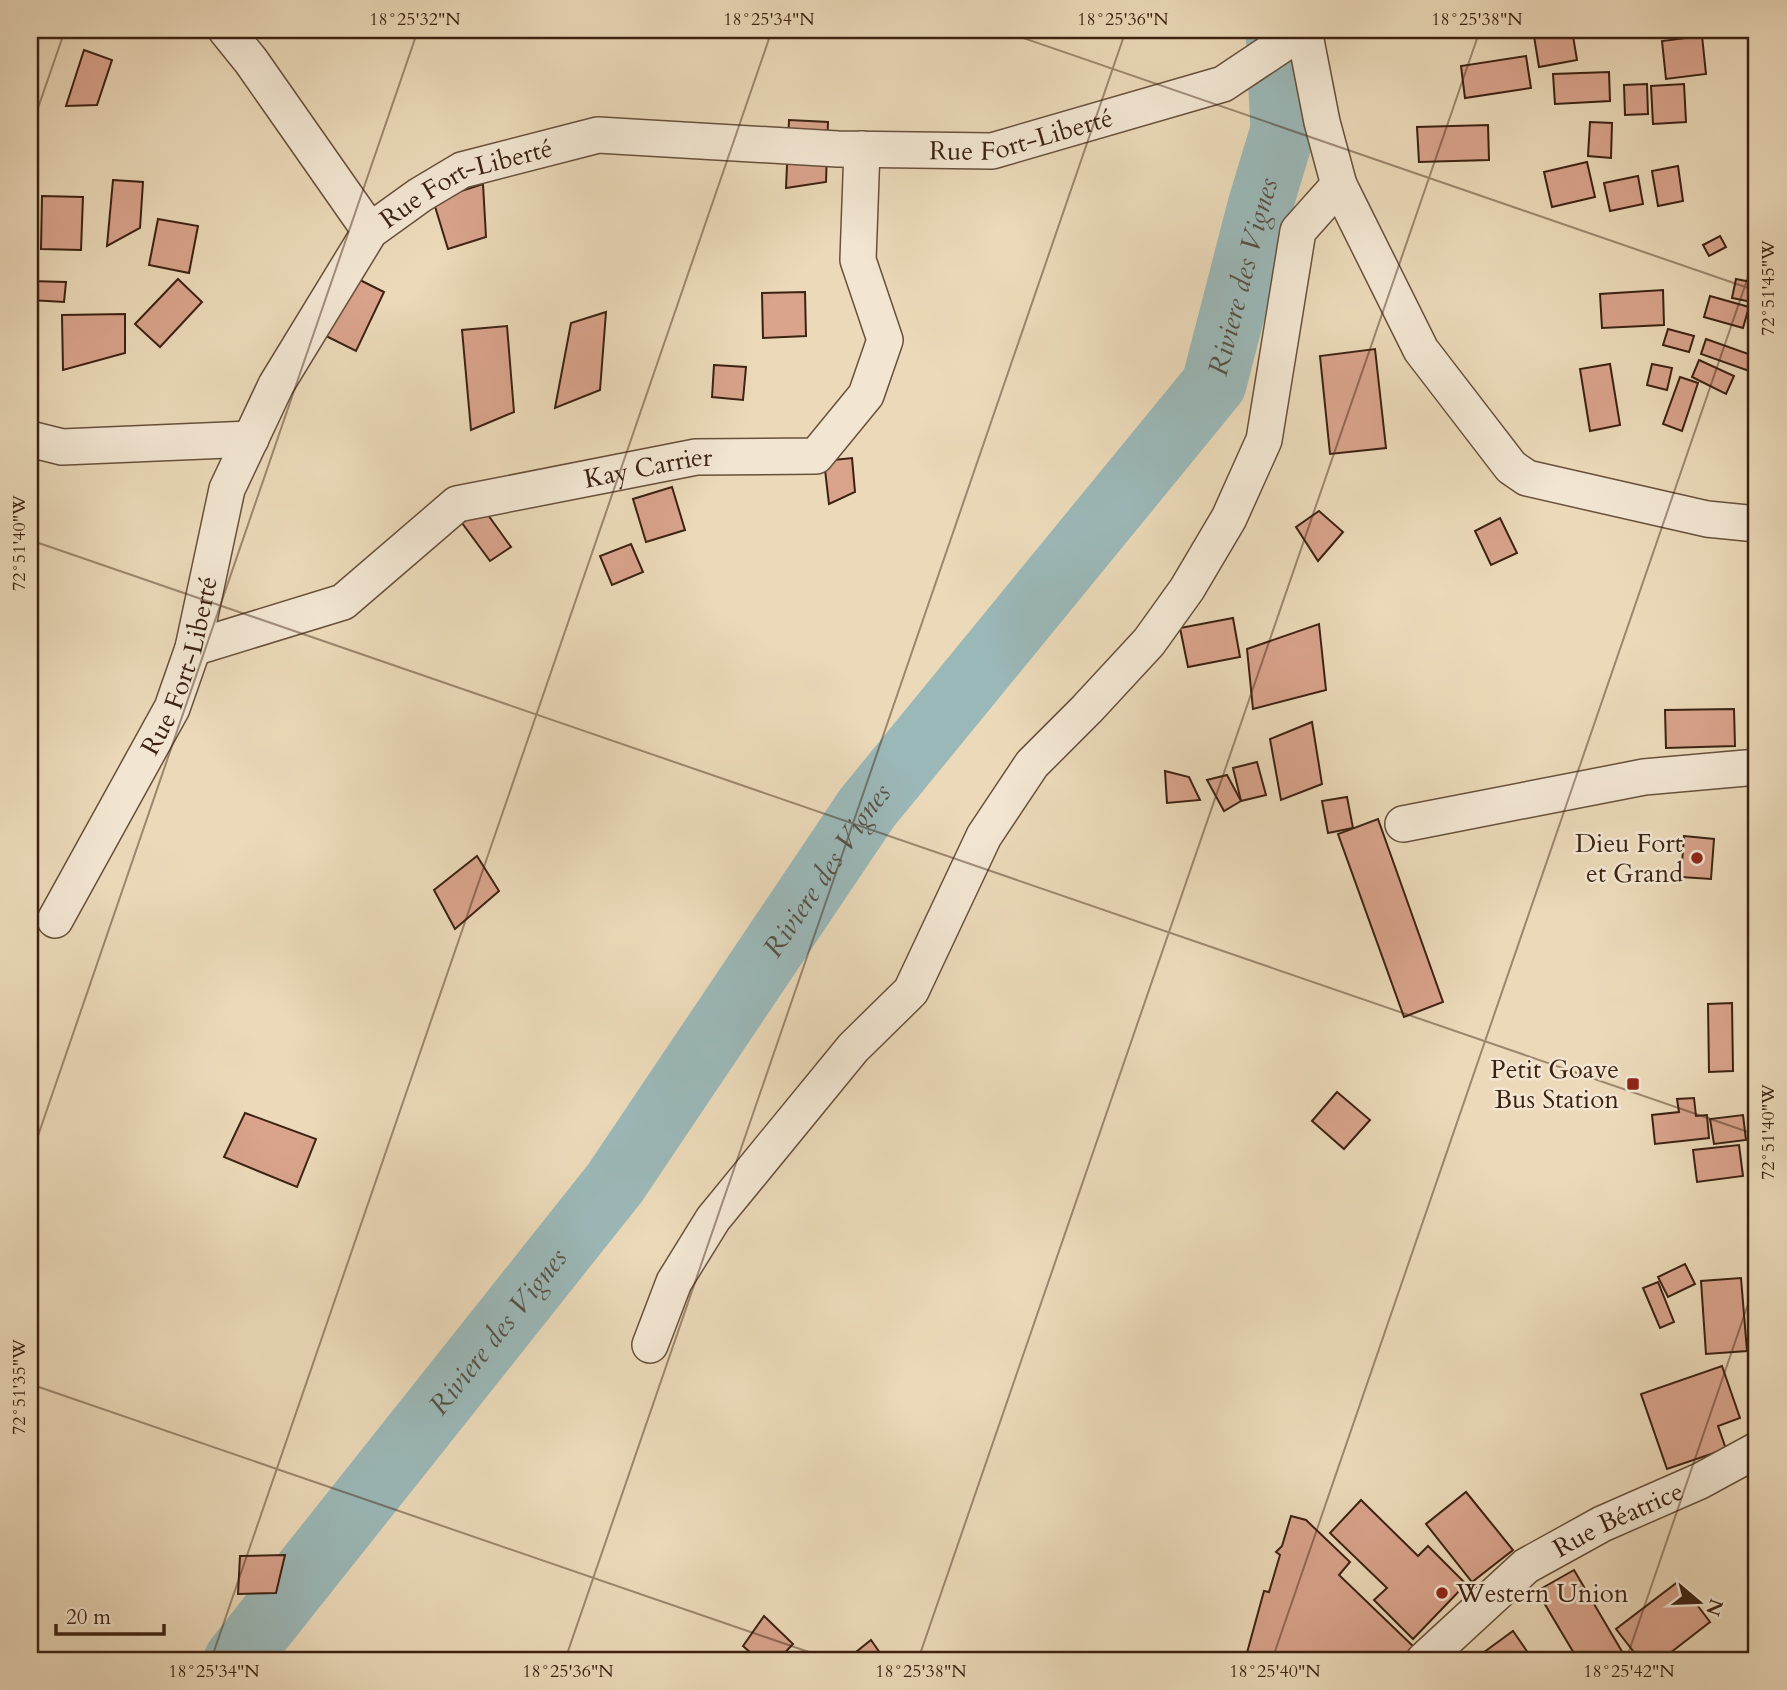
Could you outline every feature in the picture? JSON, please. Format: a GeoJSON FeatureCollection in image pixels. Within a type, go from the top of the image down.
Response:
{"type":"FeatureCollection","features":[{"type":"Feature","properties":{"kind":"street"},"geometry":{"type":"LineString","coordinates":[[226,30],[370,230]]}},
{"type":"Feature","properties":{"kind":"street"},"geometry":{"type":"LineString","coordinates":[[1304,30],[1322,122],[1339,185],[1422,350],[1511,467],[1527,478],[1707,519],[1757,524]]}},
{"type":"Feature","properties":{"kind":"street","name":"Rue Fort-Liberté"},"geometry":{"type":"LineString","coordinates":[[55,920],[172,708],[193,649],[227,489],[276,385],[370,230],[462,170],[598,135],[862,149],[992,151],[1223,84],[1304,30]]}},
{"type":"Feature","properties":{"kind":"street","name":"Kay Carrier"},"geometry":{"type":"LineString","coordinates":[[193,649],[343,602],[457,504],[696,457],[816,456],[866,395],[885,340],[858,260],[862,149]]}},
{"type":"Feature","properties":{"kind":"street"},"geometry":{"type":"LineString","coordinates":[[650,1345],[674,1282],[713,1219],[853,1048],[911,991],[984,836],[1032,764],[1149,642],[1187,589],[1229,519],[1264,440],[1298,231],[1339,185]]}},
{"type":"Feature","properties":{"kind":"street"},"geometry":{"type":"LineString","coordinates":[[30,439],[62,447],[251,439]]}},
{"type":"Feature","properties":{"kind":"street"},"geometry":{"type":"LineString","coordinates":[[1403,824],[1644,778],[1757,767]]}},
{"type":"Feature","properties":{"kind":"street","name":"Rue Béatrice"},"geometry":{"type":"LineString","coordinates":[[1424,1660],[1526,1566],[1602,1524],[1700,1481],[1757,1450]]}},
{"type":"Feature","properties":{"kind":"building"},"geometry":{"type":"Polygon","coordinates":[[[1533,30],[1572,30],[1577,60],[1539,67],[1533,30]]]}},
{"type":"Feature","properties":{"kind":"building"},"geometry":{"type":"Polygon","coordinates":[[[1702,36],[1706,74],[1666,79],[1662,41],[1702,36]]]}},
{"type":"Feature","properties":{"kind":"building"},"geometry":{"type":"Polygon","coordinates":[[[84,50],[112,60],[97,105],[66,106],[84,50]]]}},
{"type":"Feature","properties":{"kind":"building"},"geometry":{"type":"Polygon","coordinates":[[[1526,56],[1531,88],[1465,98],[1461,66],[1526,56]]]}},
{"type":"Feature","properties":{"kind":"building"},"geometry":{"type":"Polygon","coordinates":[[[1609,72],[1610,101],[1555,104],[1553,74],[1609,72]]]}},
{"type":"Feature","properties":{"kind":"building"},"geometry":{"type":"Polygon","coordinates":[[[1647,84],[1648,114],[1625,115],[1624,85],[1647,84]]]}},
{"type":"Feature","properties":{"kind":"building"},"geometry":{"type":"Polygon","coordinates":[[[1684,84],[1686,122],[1653,124],[1651,86],[1684,84]]]}},
{"type":"Feature","properties":{"kind":"building"},"geometry":{"type":"Polygon","coordinates":[[[789,120],[828,122],[826,182],[786,188],[789,120]]]}},
{"type":"Feature","properties":{"kind":"building"},"geometry":{"type":"Polygon","coordinates":[[[1590,122],[1612,123],[1611,158],[1588,156],[1590,122]]]}},
{"type":"Feature","properties":{"kind":"building"},"geometry":{"type":"Polygon","coordinates":[[[1488,125],[1489,160],[1419,162],[1417,127],[1488,125]]]}},
{"type":"Feature","properties":{"kind":"building"},"geometry":{"type":"Polygon","coordinates":[[[1587,162],[1595,197],[1552,207],[1544,172],[1587,162]]]}},
{"type":"Feature","properties":{"kind":"building"},"geometry":{"type":"Polygon","coordinates":[[[1678,166],[1683,201],[1658,206],[1652,171],[1678,166]]]}},
{"type":"Feature","properties":{"kind":"building"},"geometry":{"type":"Polygon","coordinates":[[[1638,176],[1643,204],[1610,211],[1604,183],[1638,176]]]}},
{"type":"Feature","properties":{"kind":"building"},"geometry":{"type":"Polygon","coordinates":[[[113,180],[143,182],[140,228],[107,246],[113,180]]]}},
{"type":"Feature","properties":{"kind":"building"},"geometry":{"type":"Polygon","coordinates":[[[483,184],[486,237],[448,249],[433,200],[483,184]]]}},
{"type":"Feature","properties":{"kind":"building"},"geometry":{"type":"Polygon","coordinates":[[[42,196],[83,197],[81,250],[41,249],[42,196]]]}},
{"type":"Feature","properties":{"kind":"building"},"geometry":{"type":"Polygon","coordinates":[[[158,219],[198,226],[189,273],[149,265],[158,219]]]}},
{"type":"Feature","properties":{"kind":"building"},"geometry":{"type":"Polygon","coordinates":[[[1720,236],[1726,247],[1709,256],[1703,245],[1720,236]]]}},
{"type":"Feature","properties":{"kind":"building"},"geometry":{"type":"Polygon","coordinates":[[[352,276],[384,292],[356,351],[324,335],[352,276]]]}},
{"type":"Feature","properties":{"kind":"building"},"geometry":{"type":"Polygon","coordinates":[[[178,279],[202,302],[160,347],[135,324],[178,279]]]}},
{"type":"Feature","properties":{"kind":"building"},"geometry":{"type":"Polygon","coordinates":[[[1736,279],[1757,283],[1757,303],[1732,298],[1736,279]]]}},
{"type":"Feature","properties":{"kind":"building"},"geometry":{"type":"Polygon","coordinates":[[[30,281],[66,282],[64,302],[30,300],[30,281]]]}},
{"type":"Feature","properties":{"kind":"building"},"geometry":{"type":"Polygon","coordinates":[[[1663,290],[1664,325],[1602,328],[1600,294],[1663,290]]]}},
{"type":"Feature","properties":{"kind":"building"},"geometry":{"type":"Polygon","coordinates":[[[805,292],[806,336],[763,338],[762,293],[805,292]]]}},
{"type":"Feature","properties":{"kind":"building"},"geometry":{"type":"Polygon","coordinates":[[[1710,296],[1749,307],[1743,328],[1704,317],[1710,296]]]}},
{"type":"Feature","properties":{"kind":"building"},"geometry":{"type":"Polygon","coordinates":[[[606,312],[600,390],[555,408],[571,323],[606,312]]]}},
{"type":"Feature","properties":{"kind":"building"},"geometry":{"type":"Polygon","coordinates":[[[125,314],[125,353],[63,370],[62,315],[125,314]]]}},
{"type":"Feature","properties":{"kind":"building"},"geometry":{"type":"Polygon","coordinates":[[[507,326],[514,412],[471,430],[462,330],[507,326]]]}},
{"type":"Feature","properties":{"kind":"building"},"geometry":{"type":"Polygon","coordinates":[[[1668,329],[1694,336],[1689,352],[1663,345],[1668,329]]]}},
{"type":"Feature","properties":{"kind":"building"},"geometry":{"type":"Polygon","coordinates":[[[1706,339],[1757,357],[1752,372],[1701,354],[1706,339]]]}},
{"type":"Feature","properties":{"kind":"building"},"geometry":{"type":"Polygon","coordinates":[[[1375,349],[1386,448],[1330,454],[1320,356],[1375,349]]]}},
{"type":"Feature","properties":{"kind":"building"},"geometry":{"type":"Polygon","coordinates":[[[1699,360],[1734,376],[1726,394],[1692,377],[1699,360]]]}},
{"type":"Feature","properties":{"kind":"building"},"geometry":{"type":"Polygon","coordinates":[[[1610,364],[1620,425],[1590,431],[1580,369],[1610,364]]]}},
{"type":"Feature","properties":{"kind":"building"},"geometry":{"type":"Polygon","coordinates":[[[1652,364],[1672,368],[1667,390],[1647,385],[1652,364]]]}},
{"type":"Feature","properties":{"kind":"building"},"geometry":{"type":"Polygon","coordinates":[[[714,365],[746,367],[743,400],[712,397],[714,365]]]}},
{"type":"Feature","properties":{"kind":"building"},"geometry":{"type":"Polygon","coordinates":[[[1680,377],[1698,383],[1682,431],[1663,424],[1680,377]]]}},
{"type":"Feature","properties":{"kind":"building"},"geometry":{"type":"Polygon","coordinates":[[[852,458],[855,492],[829,504],[824,461],[852,458]]]}},
{"type":"Feature","properties":{"kind":"building"},"geometry":{"type":"Polygon","coordinates":[[[672,487],[685,530],[646,542],[633,499],[672,487]]]}},
{"type":"Feature","properties":{"kind":"building"},"geometry":{"type":"Polygon","coordinates":[[[483,508],[511,547],[490,561],[462,523],[483,508]]]}},
{"type":"Feature","properties":{"kind":"building"},"geometry":{"type":"Polygon","coordinates":[[[1319,511],[1343,532],[1318,561],[1296,527],[1319,511]]]}},
{"type":"Feature","properties":{"kind":"building"},"geometry":{"type":"Polygon","coordinates":[[[1500,518],[1517,553],[1491,565],[1475,531],[1500,518]]]}},
{"type":"Feature","properties":{"kind":"building"},"geometry":{"type":"Polygon","coordinates":[[[631,544],[643,572],[612,585],[600,556],[631,544]]]}},
{"type":"Feature","properties":{"kind":"building"},"geometry":{"type":"Polygon","coordinates":[[[1233,618],[1240,657],[1188,667],[1180,628],[1233,618]]]}},
{"type":"Feature","properties":{"kind":"building"},"geometry":{"type":"Polygon","coordinates":[[[1319,624],[1326,690],[1253,709],[1247,649],[1319,624]]]}},
{"type":"Feature","properties":{"kind":"building"},"geometry":{"type":"Polygon","coordinates":[[[1734,709],[1735,746],[1666,748],[1665,710],[1734,709]]]}},
{"type":"Feature","properties":{"kind":"building"},"geometry":{"type":"Polygon","coordinates":[[[1312,722],[1322,784],[1281,800],[1270,739],[1312,722]]]}},
{"type":"Feature","properties":{"kind":"building"},"geometry":{"type":"Polygon","coordinates":[[[1257,762],[1266,795],[1241,801],[1233,768],[1257,762]]]}},
{"type":"Feature","properties":{"kind":"building"},"geometry":{"type":"Polygon","coordinates":[[[1165,771],[1189,777],[1200,800],[1167,803],[1165,771]]]}},
{"type":"Feature","properties":{"kind":"building"},"geometry":{"type":"Polygon","coordinates":[[[1227,775],[1241,801],[1224,811],[1207,780],[1227,775]]]}},
{"type":"Feature","properties":{"kind":"building"},"geometry":{"type":"Polygon","coordinates":[[[1347,797],[1353,828],[1328,833],[1322,801],[1347,797]]]}},
{"type":"Feature","properties":{"kind":"building"},"geometry":{"type":"Polygon","coordinates":[[[1378,819],[1443,1002],[1404,1017],[1338,834],[1378,819]]]}},
{"type":"Feature","properties":{"kind":"building"},"geometry":{"type":"Polygon","coordinates":[[[1684,836],[1714,839],[1711,879],[1681,877],[1684,836]]]}},
{"type":"Feature","properties":{"kind":"building"},"geometry":{"type":"Polygon","coordinates":[[[477,856],[499,891],[455,929],[434,890],[477,856]]]}},
{"type":"Feature","properties":{"kind":"building"},"geometry":{"type":"Polygon","coordinates":[[[1732,1003],[1733,1071],[1709,1072],[1708,1004],[1732,1003]]]}},
{"type":"Feature","properties":{"kind":"building"},"geometry":{"type":"Polygon","coordinates":[[[1337,1092],[1370,1120],[1344,1149],[1312,1121],[1337,1092]]]}},
{"type":"Feature","properties":{"kind":"building"},"geometry":{"type":"Polygon","coordinates":[[[1694,1098],[1696,1116],[1707,1115],[1709,1138],[1655,1144],[1652,1115],[1679,1112],[1677,1099],[1694,1098]]]}},
{"type":"Feature","properties":{"kind":"building"},"geometry":{"type":"Polygon","coordinates":[[[245,1113],[316,1139],[297,1187],[224,1157],[245,1113]]]}},
{"type":"Feature","properties":{"kind":"building"},"geometry":{"type":"Polygon","coordinates":[[[1743,1115],[1746,1140],[1714,1144],[1710,1119],[1743,1115]]]}},
{"type":"Feature","properties":{"kind":"building"},"geometry":{"type":"Polygon","coordinates":[[[1739,1145],[1743,1176],[1697,1182],[1693,1150],[1739,1145]]]}},
{"type":"Feature","properties":{"kind":"building"},"geometry":{"type":"Polygon","coordinates":[[[1685,1264],[1695,1284],[1668,1297],[1658,1277],[1685,1264]]]}},
{"type":"Feature","properties":{"kind":"building"},"geometry":{"type":"Polygon","coordinates":[[[1741,1278],[1747,1351],[1706,1354],[1701,1281],[1741,1278]]]}},
{"type":"Feature","properties":{"kind":"building"},"geometry":{"type":"Polygon","coordinates":[[[1658,1282],[1674,1322],[1660,1328],[1643,1288],[1658,1282]]]}},
{"type":"Feature","properties":{"kind":"building"},"geometry":{"type":"Polygon","coordinates":[[[1722,1366],[1740,1418],[1718,1426],[1726,1449],[1667,1469],[1641,1394],[1722,1366]]]}},
{"type":"Feature","properties":{"kind":"building"},"geometry":{"type":"Polygon","coordinates":[[[1466,1492],[1513,1550],[1472,1582],[1426,1524],[1466,1492]]]}},
{"type":"Feature","properties":{"kind":"building"},"geometry":{"type":"Polygon","coordinates":[[[1361,1500],[1418,1556],[1428,1546],[1466,1584],[1413,1639],[1374,1600],[1387,1588],[1330,1533],[1361,1500]]]}},
{"type":"Feature","properties":{"kind":"building"},"geometry":{"type":"Polygon","coordinates":[[[1291,1516],[1306,1520],[1350,1562],[1339,1575],[1416,1649],[1405,1660],[1245,1660],[1264,1591],[1269,1592],[1280,1555],[1276,1552],[1282,1546],[1291,1516]]]}},
{"type":"Feature","properties":{"kind":"building"},"geometry":{"type":"Polygon","coordinates":[[[285,1555],[276,1593],[238,1594],[240,1556],[285,1555]]]}},
{"type":"Feature","properties":{"kind":"building"},"geometry":{"type":"Polygon","coordinates":[[[1574,1570],[1627,1660],[1578,1660],[1537,1591],[1574,1570]]]}},
{"type":"Feature","properties":{"kind":"building"},"geometry":{"type":"Polygon","coordinates":[[[1679,1581],[1710,1622],[1661,1660],[1640,1660],[1616,1629],[1679,1581]]]}},
{"type":"Feature","properties":{"kind":"building"},"geometry":{"type":"Polygon","coordinates":[[[764,1616],[793,1644],[778,1660],[759,1660],[743,1646],[764,1616]]]}},
{"type":"Feature","properties":{"kind":"building"},"geometry":{"type":"Polygon","coordinates":[[[1513,1631],[1533,1660],[1477,1660],[1476,1658],[1513,1631]]]}},
{"type":"Feature","properties":{"kind":"building"},"geometry":{"type":"Polygon","coordinates":[[[871,1640],[885,1660],[846,1660],[871,1640]]]}},
{"type":"Feature","properties":{"kind":"building"},"geometry":{"type":"Polygon","coordinates":[[[1747,1655],[1748,1660],[1720,1660],[1747,1655]]]}},
{"type":"Feature","properties":{"kind":"waterway","name":"Riviere des Vignes"},"geometry":{"type":"LineString","coordinates":[[236,1660],[615,1183],[867,808],[1214,384],[1260,206],[1283,130],[1278,30]]}},
{"type":"Feature","properties":{"kind":"place","name":"Dieu Fort et Grand"},"geometry":{"type":"Point","coordinates":[1697,858]}},
{"type":"Feature","properties":{"kind":"place","name":"Petit Goave Bus Station"},"geometry":{"type":"Point","coordinates":[1633,1084]}},
{"type":"Feature","properties":{"kind":"place","name":"Western Union"},"geometry":{"type":"Point","coordinates":[1442,1593]}}]}
